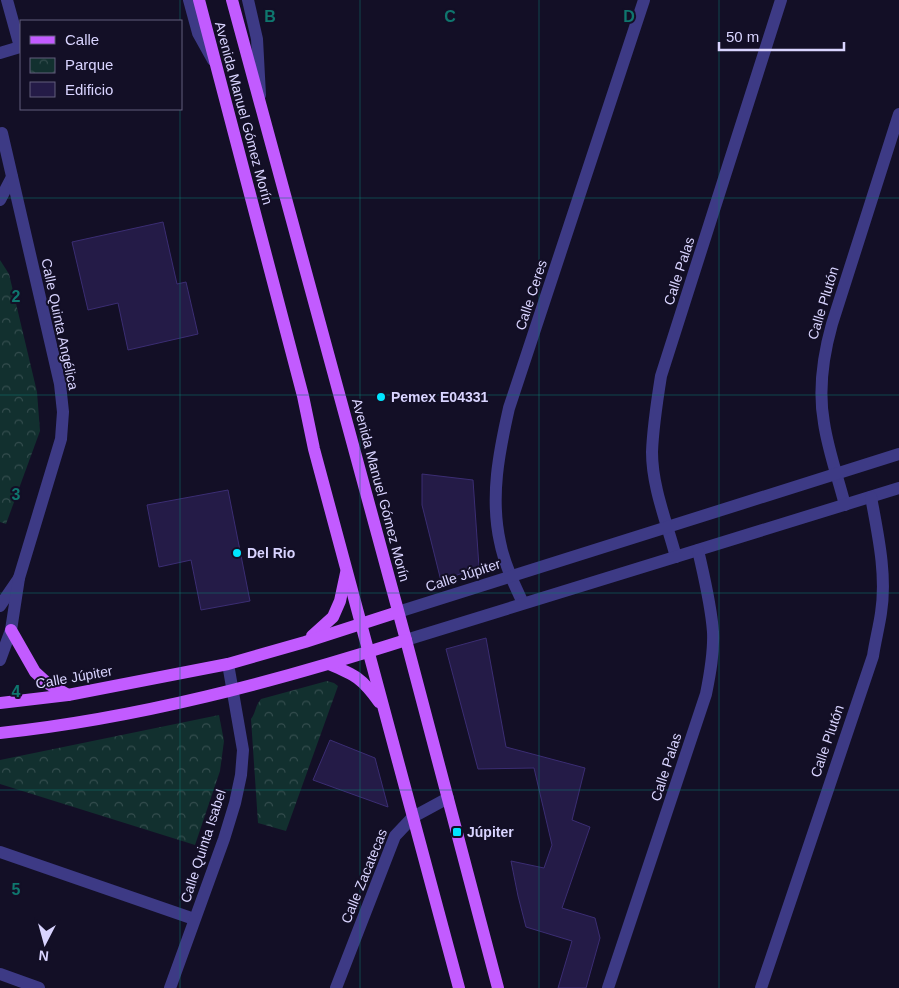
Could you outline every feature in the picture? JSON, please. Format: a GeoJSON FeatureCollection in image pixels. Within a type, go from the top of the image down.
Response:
{"type":"FeatureCollection","features":[{"type":"Feature","properties":{"kind":"main road","name":"Avenida Manuel Gómez Morín"},"geometry":{"type":"LineString","coordinates":[[199,0],[301,388],[314,449],[459,988]]}},
{"type":"Feature","properties":{"kind":"main road","name":"Avenida Manuel Gómez Morín"},"geometry":{"type":"LineString","coordinates":[[232,0],[406,640],[498,988]]}},
{"type":"Feature","properties":{"kind":"main road"},"geometry":{"type":"LineString","coordinates":[[305,642],[333,617],[340,601],[347,568]]}},
{"type":"Feature","properties":{"kind":"main road","name":"Calle Júpiter"},"geometry":{"type":"LineString","coordinates":[[0,703],[68,695],[228,664],[398,612]]}},
{"type":"Feature","properties":{"kind":"main road"},"geometry":{"type":"LineString","coordinates":[[11,630],[35,672],[47,683],[68,695]]}},
{"type":"Feature","properties":{"kind":"main road"},"geometry":{"type":"LineString","coordinates":[[0,733],[72,724],[150,710],[329,664],[406,640]]}},
{"type":"Feature","properties":{"kind":"main road"},"geometry":{"type":"LineString","coordinates":[[329,664],[362,680],[384,710]]}},
{"type":"Feature","properties":{"kind":"street"},"geometry":{"type":"LineString","coordinates":[[0,53],[20,48],[7,0]]}},
{"type":"Feature","properties":{"kind":"street"},"geometry":{"type":"LineString","coordinates":[[188,0],[198,33],[217,67]]}},
{"type":"Feature","properties":{"kind":"street"},"geometry":{"type":"LineString","coordinates":[[248,0],[257,39],[260,100]]}},
{"type":"Feature","properties":{"kind":"street","name":"Calle Ceres"},"geometry":{"type":"LineString","coordinates":[[523,603],[511,576],[500,543],[496,520],[499,453],[509,408],[644,0]]}},
{"type":"Feature","properties":{"kind":"street","name":"Calle Palas"},"geometry":{"type":"LineString","coordinates":[[676,557],[655,481],[652,453],[655,414],[661,376],[781,0]]}},
{"type":"Feature","properties":{"kind":"street","name":"Calle Plutón"},"geometry":{"type":"LineString","coordinates":[[845,505],[823,422],[824,354],[899,114]]}},
{"type":"Feature","properties":{"kind":"street","name":"Calle Quinta Angélica"},"geometry":{"type":"LineString","coordinates":[[0,660],[11,630],[19,578],[61,439],[63,412],[60,384],[2,133]]}},
{"type":"Feature","properties":{"kind":"street"},"geometry":{"type":"LineString","coordinates":[[0,200],[12,177]]}},
{"type":"Feature","properties":{"kind":"street","name":"Calle Júpiter"},"geometry":{"type":"LineString","coordinates":[[398,612],[899,454]]}},
{"type":"Feature","properties":{"kind":"street"},"geometry":{"type":"LineString","coordinates":[[406,640],[899,488]]}},
{"type":"Feature","properties":{"kind":"street","name":"Calle Plutón"},"geometry":{"type":"LineString","coordinates":[[761,988],[872,656],[882,612],[883,585],[880,548],[870,497]]}},
{"type":"Feature","properties":{"kind":"street","name":"Calle Palas"},"geometry":{"type":"LineString","coordinates":[[608,988],[706,694],[712,659],[713,632],[708,593],[698,550]]}},
{"type":"Feature","properties":{"kind":"street","name":"Calle Quinta Angélica"},"geometry":{"type":"LineString","coordinates":[[1,602],[19,578]]}},
{"type":"Feature","properties":{"kind":"street"},"geometry":{"type":"LineString","coordinates":[[1,602],[16,606]]}},
{"type":"Feature","properties":{"kind":"street","name":"Calle Quinta Isabel"},"geometry":{"type":"LineString","coordinates":[[170,988],[224,839],[241,775],[244,750],[231,690],[228,664]]}},
{"type":"Feature","properties":{"kind":"street","name":"Calle Zacatecas"},"geometry":{"type":"LineString","coordinates":[[336,988],[395,836],[413,817],[448,798]]}},
{"type":"Feature","properties":{"kind":"street","name":"Calle Quinta Isabel"},"geometry":{"type":"LineString","coordinates":[[0,852],[194,919]]}},
{"type":"Feature","properties":{"kind":"street"},"geometry":{"type":"LineString","coordinates":[[0,974],[39,988]]}},
{"type":"Feature","properties":{"kind":"green space"},"geometry":{"type":"Polygon","coordinates":[[[0,260],[9,274],[37,392],[40,431],[6,524],[0,522],[0,260]]]}},
{"type":"Feature","properties":{"kind":"green space"},"geometry":{"type":"Polygon","coordinates":[[[327,681],[338,686],[286,831],[258,823],[251,719],[258,704],[261,699],[327,681]]]}},
{"type":"Feature","properties":{"kind":"green space"},"geometry":{"type":"Polygon","coordinates":[[[219,715],[224,741],[220,771],[195,845],[0,784],[0,760],[219,715]]]}},
{"type":"Feature","properties":{"kind":"building"},"geometry":{"type":"Polygon","coordinates":[[[163,222],[177,284],[186,282],[198,334],[128,350],[118,303],[88,310],[72,242],[163,222]]]}},
{"type":"Feature","properties":{"kind":"building"},"geometry":{"type":"Polygon","coordinates":[[[422,474],[473,480],[479,567],[441,581],[422,505],[422,474]]]}},
{"type":"Feature","properties":{"kind":"building"},"geometry":{"type":"Polygon","coordinates":[[[228,490],[250,601],[201,610],[191,560],[159,567],[147,505],[228,490]]]}},
{"type":"Feature","properties":{"kind":"building"},"geometry":{"type":"Polygon","coordinates":[[[486,638],[506,747],[585,768],[572,820],[590,827],[562,908],[595,918],[600,938],[586,988],[558,988],[572,941],[526,927],[518,896],[511,861],[544,868],[552,845],[534,768],[478,769],[446,649],[486,638]]]}},
{"type":"Feature","properties":{"kind":"building"},"geometry":{"type":"Polygon","coordinates":[[[330,740],[375,758],[388,807],[313,780],[330,740]]]}},
{"type":"Feature","properties":{"kind":"place","name":"Pemex E04331"},"geometry":{"type":"Point","coordinates":[381,397]}},
{"type":"Feature","properties":{"kind":"place","name":"Del Rio"},"geometry":{"type":"Point","coordinates":[237,553]}},
{"type":"Feature","properties":{"kind":"place","name":"Júpiter"},"geometry":{"type":"Point","coordinates":[457,832]}}]}
